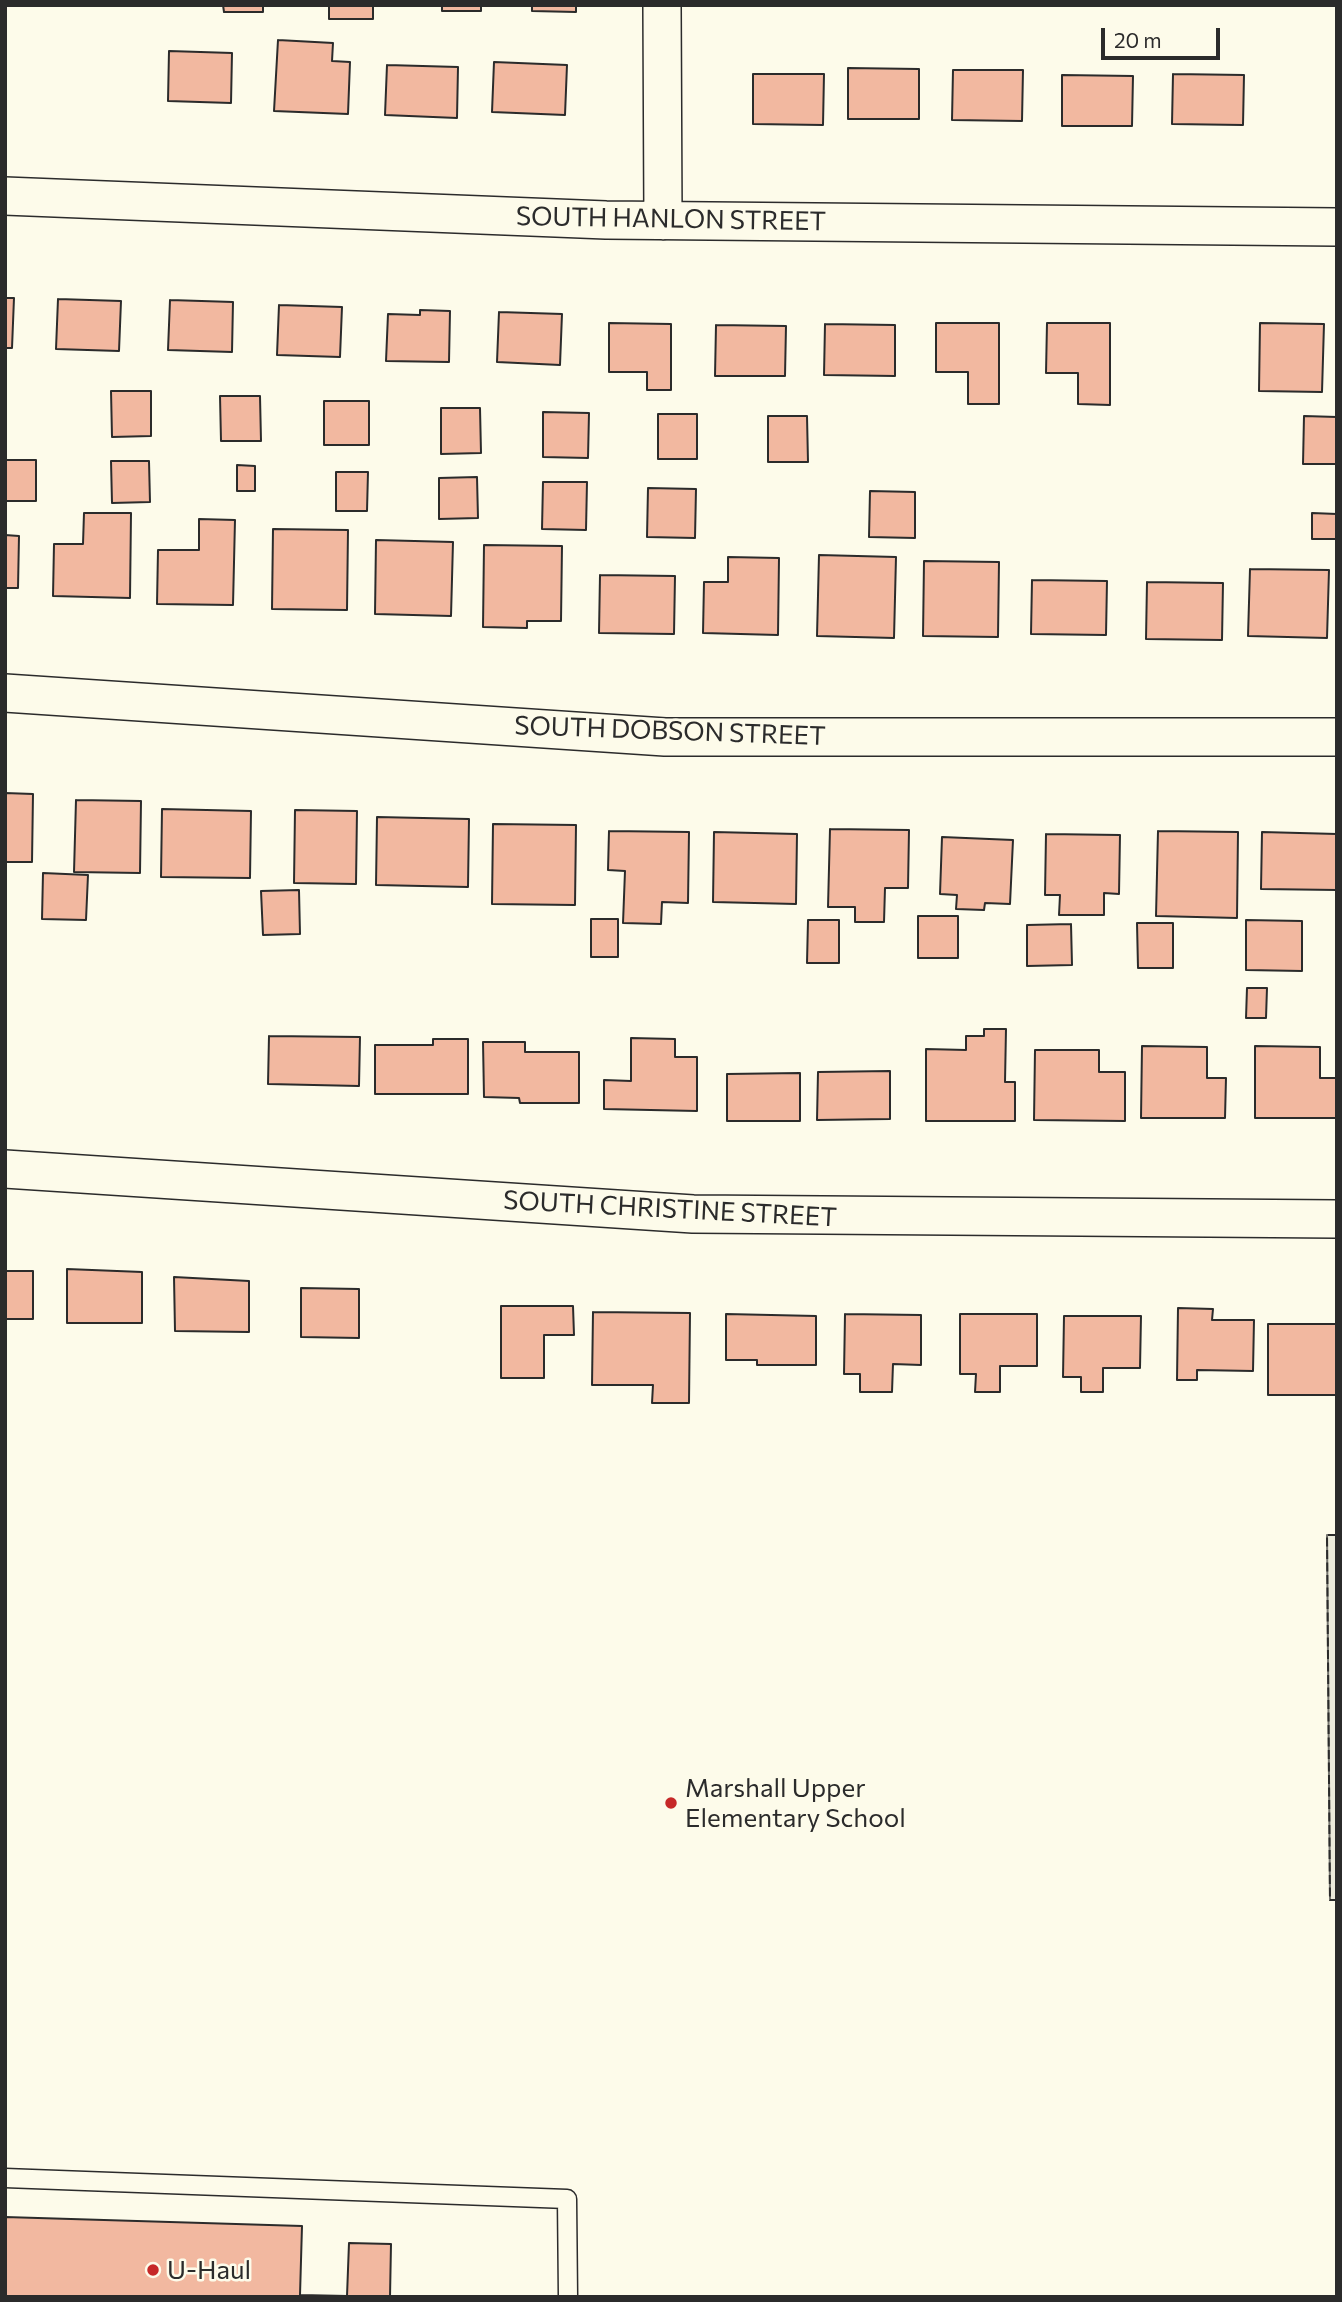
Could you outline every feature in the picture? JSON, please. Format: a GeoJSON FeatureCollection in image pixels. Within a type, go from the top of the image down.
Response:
{"type":"FeatureCollection","features":[{"type":"Feature","properties":{"kind":"street"},"geometry":{"type":"LineString","coordinates":[[662,5],[663,221]]}},
{"type":"Feature","properties":{"kind":"street","name":"SOUTH HANLON STREET"},"geometry":{"type":"LineString","coordinates":[[5,196],[663,221],[1337,227]]}},
{"type":"Feature","properties":{"kind":"street","name":"SOUTH DOBSON STREET"},"geometry":{"type":"LineString","coordinates":[[5,693],[665,737],[1337,737]]}},
{"type":"Feature","properties":{"kind":"street","name":"SOUTH CHRISTINE STREET"},"geometry":{"type":"LineString","coordinates":[[5,1169],[693,1214],[1337,1219]]}},
{"type":"Feature","properties":{"kind":"lane"},"geometry":{"type":"LineString","coordinates":[[5,2178],[567,2199],[568,2297]]}},
{"type":"Feature","properties":{"kind":"shaded area"},"geometry":{"type":"Polygon","coordinates":[[[1327,1535],[1337,1535],[1337,1900],[1330,1900],[1327,1535]]]}},
{"type":"Feature","properties":{"kind":"building"},"geometry":{"type":"Polygon","coordinates":[[[223,5],[263,5],[263,12],[224,12],[223,5]]]}},
{"type":"Feature","properties":{"kind":"building"},"geometry":{"type":"Polygon","coordinates":[[[329,5],[373,5],[373,19],[329,19],[329,5]]]}},
{"type":"Feature","properties":{"kind":"building"},"geometry":{"type":"Polygon","coordinates":[[[442,5],[481,5],[481,11],[442,11],[442,5]]]}},
{"type":"Feature","properties":{"kind":"building"},"geometry":{"type":"Polygon","coordinates":[[[532,5],[576,5],[576,12],[532,11],[532,5]]]}},
{"type":"Feature","properties":{"kind":"building"},"geometry":{"type":"Polygon","coordinates":[[[278,40],[333,43],[332,61],[350,62],[348,114],[274,111],[278,40]]]}},
{"type":"Feature","properties":{"kind":"building"},"geometry":{"type":"Polygon","coordinates":[[[169,51],[232,53],[231,103],[168,101],[169,51]]]}},
{"type":"Feature","properties":{"kind":"building"},"geometry":{"type":"Polygon","coordinates":[[[494,62],[567,65],[565,115],[492,112],[494,62]]]}},
{"type":"Feature","properties":{"kind":"building"},"geometry":{"type":"Polygon","coordinates":[[[387,65],[458,67],[457,118],[385,115],[387,65]]]}},
{"type":"Feature","properties":{"kind":"building"},"geometry":{"type":"Polygon","coordinates":[[[848,68],[919,69],[919,119],[848,119],[848,68]]]}},
{"type":"Feature","properties":{"kind":"building"},"geometry":{"type":"Polygon","coordinates":[[[953,70],[1023,70],[1022,121],[952,120],[953,70]]]}},
{"type":"Feature","properties":{"kind":"building"},"geometry":{"type":"Polygon","coordinates":[[[753,74],[824,74],[823,125],[753,124],[753,74]]]}},
{"type":"Feature","properties":{"kind":"building"},"geometry":{"type":"Polygon","coordinates":[[[1173,74],[1244,75],[1243,125],[1172,124],[1173,74]]]}},
{"type":"Feature","properties":{"kind":"building"},"geometry":{"type":"Polygon","coordinates":[[[1062,75],[1133,76],[1132,126],[1062,126],[1062,75]]]}},
{"type":"Feature","properties":{"kind":"building"},"geometry":{"type":"Polygon","coordinates":[[[5,298],[14,298],[12,348],[5,348],[5,298]]]}},
{"type":"Feature","properties":{"kind":"building"},"geometry":{"type":"Polygon","coordinates":[[[58,299],[121,301],[119,351],[56,349],[58,299]]]}},
{"type":"Feature","properties":{"kind":"building"},"geometry":{"type":"Polygon","coordinates":[[[170,300],[233,302],[232,352],[168,350],[170,300]]]}},
{"type":"Feature","properties":{"kind":"building"},"geometry":{"type":"Polygon","coordinates":[[[279,305],[342,307],[340,357],[277,355],[279,305]]]}},
{"type":"Feature","properties":{"kind":"building"},"geometry":{"type":"Polygon","coordinates":[[[420,310],[450,311],[449,362],[386,361],[388,314],[420,315],[420,310]]]}},
{"type":"Feature","properties":{"kind":"building"},"geometry":{"type":"Polygon","coordinates":[[[499,312],[562,314],[560,365],[497,362],[499,312]]]}},
{"type":"Feature","properties":{"kind":"building"},"geometry":{"type":"Polygon","coordinates":[[[609,323],[671,324],[671,390],[647,390],[647,372],[609,372],[609,323]]]}},
{"type":"Feature","properties":{"kind":"building"},"geometry":{"type":"Polygon","coordinates":[[[936,323],[999,323],[999,404],[968,404],[968,372],[936,372],[936,323]]]}},
{"type":"Feature","properties":{"kind":"building"},"geometry":{"type":"Polygon","coordinates":[[[1047,323],[1110,323],[1110,405],[1078,404],[1078,373],[1046,373],[1047,323]]]}},
{"type":"Feature","properties":{"kind":"building"},"geometry":{"type":"Polygon","coordinates":[[[1260,323],[1324,324],[1322,392],[1259,391],[1260,323]]]}},
{"type":"Feature","properties":{"kind":"building"},"geometry":{"type":"Polygon","coordinates":[[[825,324],[895,325],[895,376],[824,375],[825,324]]]}},
{"type":"Feature","properties":{"kind":"building"},"geometry":{"type":"Polygon","coordinates":[[[716,325],[786,326],[785,376],[715,376],[716,325]]]}},
{"type":"Feature","properties":{"kind":"building"},"geometry":{"type":"Polygon","coordinates":[[[111,391],[151,391],[151,436],[112,437],[111,391]]]}},
{"type":"Feature","properties":{"kind":"building"},"geometry":{"type":"Polygon","coordinates":[[[220,396],[260,396],[261,441],[221,441],[220,396]]]}},
{"type":"Feature","properties":{"kind":"building"},"geometry":{"type":"Polygon","coordinates":[[[324,401],[369,401],[369,445],[324,445],[324,401]]]}},
{"type":"Feature","properties":{"kind":"building"},"geometry":{"type":"Polygon","coordinates":[[[441,408],[480,408],[481,453],[441,454],[441,408]]]}},
{"type":"Feature","properties":{"kind":"building"},"geometry":{"type":"Polygon","coordinates":[[[543,412],[589,413],[588,458],[543,457],[543,412]]]}},
{"type":"Feature","properties":{"kind":"building"},"geometry":{"type":"Polygon","coordinates":[[[658,414],[697,414],[697,459],[658,459],[658,414]]]}},
{"type":"Feature","properties":{"kind":"building"},"geometry":{"type":"Polygon","coordinates":[[[768,416],[807,416],[808,462],[768,462],[768,416]]]}},
{"type":"Feature","properties":{"kind":"building"},"geometry":{"type":"Polygon","coordinates":[[[1304,416],[1337,417],[1337,464],[1303,464],[1304,416]]]}},
{"type":"Feature","properties":{"kind":"building"},"geometry":{"type":"Polygon","coordinates":[[[5,460],[36,460],[36,501],[5,501],[5,460]]]}},
{"type":"Feature","properties":{"kind":"building"},"geometry":{"type":"Polygon","coordinates":[[[111,461],[149,461],[150,502],[112,503],[111,461]]]}},
{"type":"Feature","properties":{"kind":"building"},"geometry":{"type":"Polygon","coordinates":[[[237,465],[255,466],[255,491],[237,491],[237,465]]]}},
{"type":"Feature","properties":{"kind":"building"},"geometry":{"type":"Polygon","coordinates":[[[336,472],[368,472],[367,511],[336,511],[336,472]]]}},
{"type":"Feature","properties":{"kind":"building"},"geometry":{"type":"Polygon","coordinates":[[[477,477],[478,518],[439,519],[439,478],[477,477]]]}},
{"type":"Feature","properties":{"kind":"building"},"geometry":{"type":"Polygon","coordinates":[[[543,482],[587,482],[586,530],[542,529],[543,482]]]}},
{"type":"Feature","properties":{"kind":"building"},"geometry":{"type":"Polygon","coordinates":[[[648,488],[696,489],[695,538],[647,537],[648,488]]]}},
{"type":"Feature","properties":{"kind":"building"},"geometry":{"type":"Polygon","coordinates":[[[870,491],[915,492],[915,538],[869,537],[870,491]]]}},
{"type":"Feature","properties":{"kind":"building"},"geometry":{"type":"Polygon","coordinates":[[[84,513],[131,513],[130,598],[53,596],[54,544],[83,544],[84,513]]]}},
{"type":"Feature","properties":{"kind":"building"},"geometry":{"type":"Polygon","coordinates":[[[1312,513],[1337,514],[1337,539],[1312,539],[1312,513]]]}},
{"type":"Feature","properties":{"kind":"building"},"geometry":{"type":"Polygon","coordinates":[[[199,519],[235,520],[233,605],[157,604],[158,550],[199,550],[199,519]]]}},
{"type":"Feature","properties":{"kind":"building"},"geometry":{"type":"Polygon","coordinates":[[[273,529],[348,530],[347,610],[272,609],[273,529]]]}},
{"type":"Feature","properties":{"kind":"building"},"geometry":{"type":"Polygon","coordinates":[[[5,535],[19,536],[18,588],[5,588],[5,535]]]}},
{"type":"Feature","properties":{"kind":"building"},"geometry":{"type":"Polygon","coordinates":[[[376,540],[453,542],[451,616],[375,614],[376,540]]]}},
{"type":"Feature","properties":{"kind":"building"},"geometry":{"type":"Polygon","coordinates":[[[484,545],[562,546],[561,621],[527,621],[527,628],[483,627],[484,545]]]}},
{"type":"Feature","properties":{"kind":"building"},"geometry":{"type":"Polygon","coordinates":[[[819,555],[896,557],[894,638],[817,636],[819,555]]]}},
{"type":"Feature","properties":{"kind":"building"},"geometry":{"type":"Polygon","coordinates":[[[728,557],[779,558],[778,635],[703,633],[704,582],[728,582],[728,557]]]}},
{"type":"Feature","properties":{"kind":"building"},"geometry":{"type":"Polygon","coordinates":[[[924,561],[999,562],[998,637],[923,636],[924,561]]]}},
{"type":"Feature","properties":{"kind":"building"},"geometry":{"type":"Polygon","coordinates":[[[1250,569],[1329,570],[1327,638],[1248,636],[1250,569]]]}},
{"type":"Feature","properties":{"kind":"building"},"geometry":{"type":"Polygon","coordinates":[[[600,575],[675,576],[674,634],[599,633],[600,575]]]}},
{"type":"Feature","properties":{"kind":"building"},"geometry":{"type":"Polygon","coordinates":[[[1032,580],[1107,581],[1106,635],[1031,634],[1032,580]]]}},
{"type":"Feature","properties":{"kind":"building"},"geometry":{"type":"Polygon","coordinates":[[[1147,582],[1223,583],[1222,640],[1146,639],[1147,582]]]}},
{"type":"Feature","properties":{"kind":"building"},"geometry":{"type":"Polygon","coordinates":[[[5,793],[33,794],[32,862],[5,862],[5,793]]]}},
{"type":"Feature","properties":{"kind":"building"},"geometry":{"type":"Polygon","coordinates":[[[76,800],[141,801],[140,873],[74,872],[76,800]]]}},
{"type":"Feature","properties":{"kind":"building"},"geometry":{"type":"Polygon","coordinates":[[[162,809],[251,811],[250,878],[161,877],[162,809]]]}},
{"type":"Feature","properties":{"kind":"building"},"geometry":{"type":"Polygon","coordinates":[[[295,810],[357,811],[356,884],[294,883],[295,810]]]}},
{"type":"Feature","properties":{"kind":"building"},"geometry":{"type":"Polygon","coordinates":[[[377,817],[469,819],[468,887],[376,885],[377,817]]]}},
{"type":"Feature","properties":{"kind":"building"},"geometry":{"type":"Polygon","coordinates":[[[493,824],[576,825],[575,905],[492,904],[493,824]]]}},
{"type":"Feature","properties":{"kind":"building"},"geometry":{"type":"Polygon","coordinates":[[[830,829],[909,830],[908,888],[885,888],[884,922],[855,922],[855,907],[828,907],[830,829]]]}},
{"type":"Feature","properties":{"kind":"building"},"geometry":{"type":"Polygon","coordinates":[[[609,831],[689,832],[688,903],[662,902],[661,924],[623,923],[625,871],[608,870],[609,831]]]}},
{"type":"Feature","properties":{"kind":"building"},"geometry":{"type":"Polygon","coordinates":[[[1158,831],[1238,832],[1237,918],[1156,916],[1158,831]]]}},
{"type":"Feature","properties":{"kind":"building"},"geometry":{"type":"Polygon","coordinates":[[[714,832],[797,834],[796,904],[713,902],[714,832]]]}},
{"type":"Feature","properties":{"kind":"building"},"geometry":{"type":"Polygon","coordinates":[[[1262,832],[1337,834],[1337,890],[1261,889],[1262,832]]]}},
{"type":"Feature","properties":{"kind":"building"},"geometry":{"type":"Polygon","coordinates":[[[1046,834],[1120,835],[1119,894],[1104,893],[1104,915],[1059,915],[1060,895],[1045,895],[1046,834]]]}},
{"type":"Feature","properties":{"kind":"building"},"geometry":{"type":"Polygon","coordinates":[[[942,837],[1013,840],[1010,904],[985,903],[984,910],[956,909],[957,895],[940,894],[942,837]]]}},
{"type":"Feature","properties":{"kind":"building"},"geometry":{"type":"Polygon","coordinates":[[[43,873],[88,875],[86,920],[42,919],[43,873]]]}},
{"type":"Feature","properties":{"kind":"building"},"geometry":{"type":"Polygon","coordinates":[[[299,890],[300,934],[263,935],[261,891],[299,890]]]}},
{"type":"Feature","properties":{"kind":"building"},"geometry":{"type":"Polygon","coordinates":[[[918,916],[958,916],[958,958],[918,958],[918,916]]]}},
{"type":"Feature","properties":{"kind":"building"},"geometry":{"type":"Polygon","coordinates":[[[591,919],[618,919],[618,957],[591,957],[591,919]]]}},
{"type":"Feature","properties":{"kind":"building"},"geometry":{"type":"Polygon","coordinates":[[[808,920],[839,920],[839,963],[807,963],[808,920]]]}},
{"type":"Feature","properties":{"kind":"building"},"geometry":{"type":"Polygon","coordinates":[[[1246,920],[1302,921],[1302,971],[1246,970],[1246,920]]]}},
{"type":"Feature","properties":{"kind":"building"},"geometry":{"type":"Polygon","coordinates":[[[1137,923],[1173,923],[1173,968],[1138,968],[1137,923]]]}},
{"type":"Feature","properties":{"kind":"building"},"geometry":{"type":"Polygon","coordinates":[[[1071,924],[1072,965],[1027,966],[1027,925],[1071,924]]]}},
{"type":"Feature","properties":{"kind":"building"},"geometry":{"type":"Polygon","coordinates":[[[1247,988],[1267,988],[1266,1018],[1246,1018],[1247,988]]]}},
{"type":"Feature","properties":{"kind":"building"},"geometry":{"type":"Polygon","coordinates":[[[984,1029],[1006,1029],[1005,1082],[1015,1082],[1015,1121],[926,1121],[926,1049],[966,1050],[966,1036],[984,1036],[984,1029]]]}},
{"type":"Feature","properties":{"kind":"building"},"geometry":{"type":"Polygon","coordinates":[[[269,1036],[360,1037],[359,1086],[268,1084],[269,1036]]]}},
{"type":"Feature","properties":{"kind":"building"},"geometry":{"type":"Polygon","coordinates":[[[631,1038],[675,1039],[675,1057],[697,1057],[697,1111],[604,1109],[604,1080],[631,1081],[631,1038]]]}},
{"type":"Feature","properties":{"kind":"building"},"geometry":{"type":"Polygon","coordinates":[[[433,1039],[468,1039],[468,1094],[375,1094],[375,1045],[433,1045],[433,1039]]]}},
{"type":"Feature","properties":{"kind":"building"},"geometry":{"type":"Polygon","coordinates":[[[483,1042],[525,1042],[525,1052],[579,1052],[579,1103],[520,1103],[519,1098],[484,1097],[483,1042]]]}},
{"type":"Feature","properties":{"kind":"building"},"geometry":{"type":"Polygon","coordinates":[[[1142,1046],[1207,1047],[1207,1078],[1226,1078],[1225,1118],[1141,1118],[1142,1046]]]}},
{"type":"Feature","properties":{"kind":"building"},"geometry":{"type":"Polygon","coordinates":[[[1255,1046],[1320,1047],[1320,1078],[1337,1078],[1337,1118],[1255,1118],[1255,1046]]]}},
{"type":"Feature","properties":{"kind":"building"},"geometry":{"type":"Polygon","coordinates":[[[1035,1050],[1099,1050],[1099,1072],[1125,1072],[1125,1121],[1034,1120],[1035,1050]]]}},
{"type":"Feature","properties":{"kind":"building"},"geometry":{"type":"Polygon","coordinates":[[[890,1071],[890,1119],[817,1120],[818,1072],[890,1071]]]}},
{"type":"Feature","properties":{"kind":"building"},"geometry":{"type":"Polygon","coordinates":[[[800,1073],[800,1121],[727,1121],[727,1074],[800,1073]]]}},
{"type":"Feature","properties":{"kind":"building"},"geometry":{"type":"Polygon","coordinates":[[[67,1269],[142,1272],[142,1323],[67,1323],[67,1269]]]}},
{"type":"Feature","properties":{"kind":"building"},"geometry":{"type":"Polygon","coordinates":[[[5,1271],[33,1271],[33,1319],[5,1319],[5,1271]]]}},
{"type":"Feature","properties":{"kind":"building"},"geometry":{"type":"Polygon","coordinates":[[[174,1277],[249,1281],[249,1332],[175,1331],[174,1277]]]}},
{"type":"Feature","properties":{"kind":"building"},"geometry":{"type":"Polygon","coordinates":[[[301,1288],[359,1289],[359,1338],[301,1337],[301,1288]]]}},
{"type":"Feature","properties":{"kind":"building"},"geometry":{"type":"Polygon","coordinates":[[[501,1306],[573,1306],[574,1335],[544,1335],[544,1378],[501,1378],[501,1306]]]}},
{"type":"Feature","properties":{"kind":"building"},"geometry":{"type":"Polygon","coordinates":[[[1178,1308],[1213,1309],[1212,1320],[1254,1320],[1253,1371],[1197,1370],[1197,1380],[1177,1380],[1178,1308]]]}},
{"type":"Feature","properties":{"kind":"building"},"geometry":{"type":"Polygon","coordinates":[[[593,1312],[690,1313],[689,1403],[652,1403],[653,1385],[592,1385],[593,1312]]]}},
{"type":"Feature","properties":{"kind":"building"},"geometry":{"type":"Polygon","coordinates":[[[726,1314],[816,1316],[816,1365],[757,1365],[757,1360],[726,1360],[726,1314]]]}},
{"type":"Feature","properties":{"kind":"building"},"geometry":{"type":"Polygon","coordinates":[[[845,1314],[921,1315],[921,1365],[893,1364],[892,1392],[860,1392],[860,1374],[844,1374],[845,1314]]]}},
{"type":"Feature","properties":{"kind":"building"},"geometry":{"type":"Polygon","coordinates":[[[960,1314],[1037,1314],[1037,1366],[1000,1366],[1000,1392],[975,1392],[976,1374],[960,1374],[960,1314]]]}},
{"type":"Feature","properties":{"kind":"building"},"geometry":{"type":"Polygon","coordinates":[[[1064,1316],[1141,1316],[1140,1368],[1103,1368],[1103,1392],[1081,1392],[1081,1377],[1063,1377],[1064,1316]]]}},
{"type":"Feature","properties":{"kind":"building"},"geometry":{"type":"Polygon","coordinates":[[[1268,1324],[1337,1324],[1337,1395],[1268,1395],[1268,1324]]]}},
{"type":"Feature","properties":{"kind":"building","name":"U-Haul"},"geometry":{"type":"Polygon","coordinates":[[[5,2217],[302,2226],[300,2295],[347,2296],[349,2243],[391,2244],[390,2297],[5,2297],[5,2217]]]}},
{"type":"Feature","properties":{"kind":"fence"},"geometry":{"type":"LineString","coordinates":[[1337,1535],[1327,1535],[1330,1900],[1337,1900]]}},
{"type":"Feature","properties":{"kind":"place","name":"Marshall Upper Elementary School"},"geometry":{"type":"Point","coordinates":[671,1803]}},
{"type":"Feature","properties":{"kind":"place","name":"U-Haul"},"geometry":{"type":"Point","coordinates":[153,2270]}}]}
